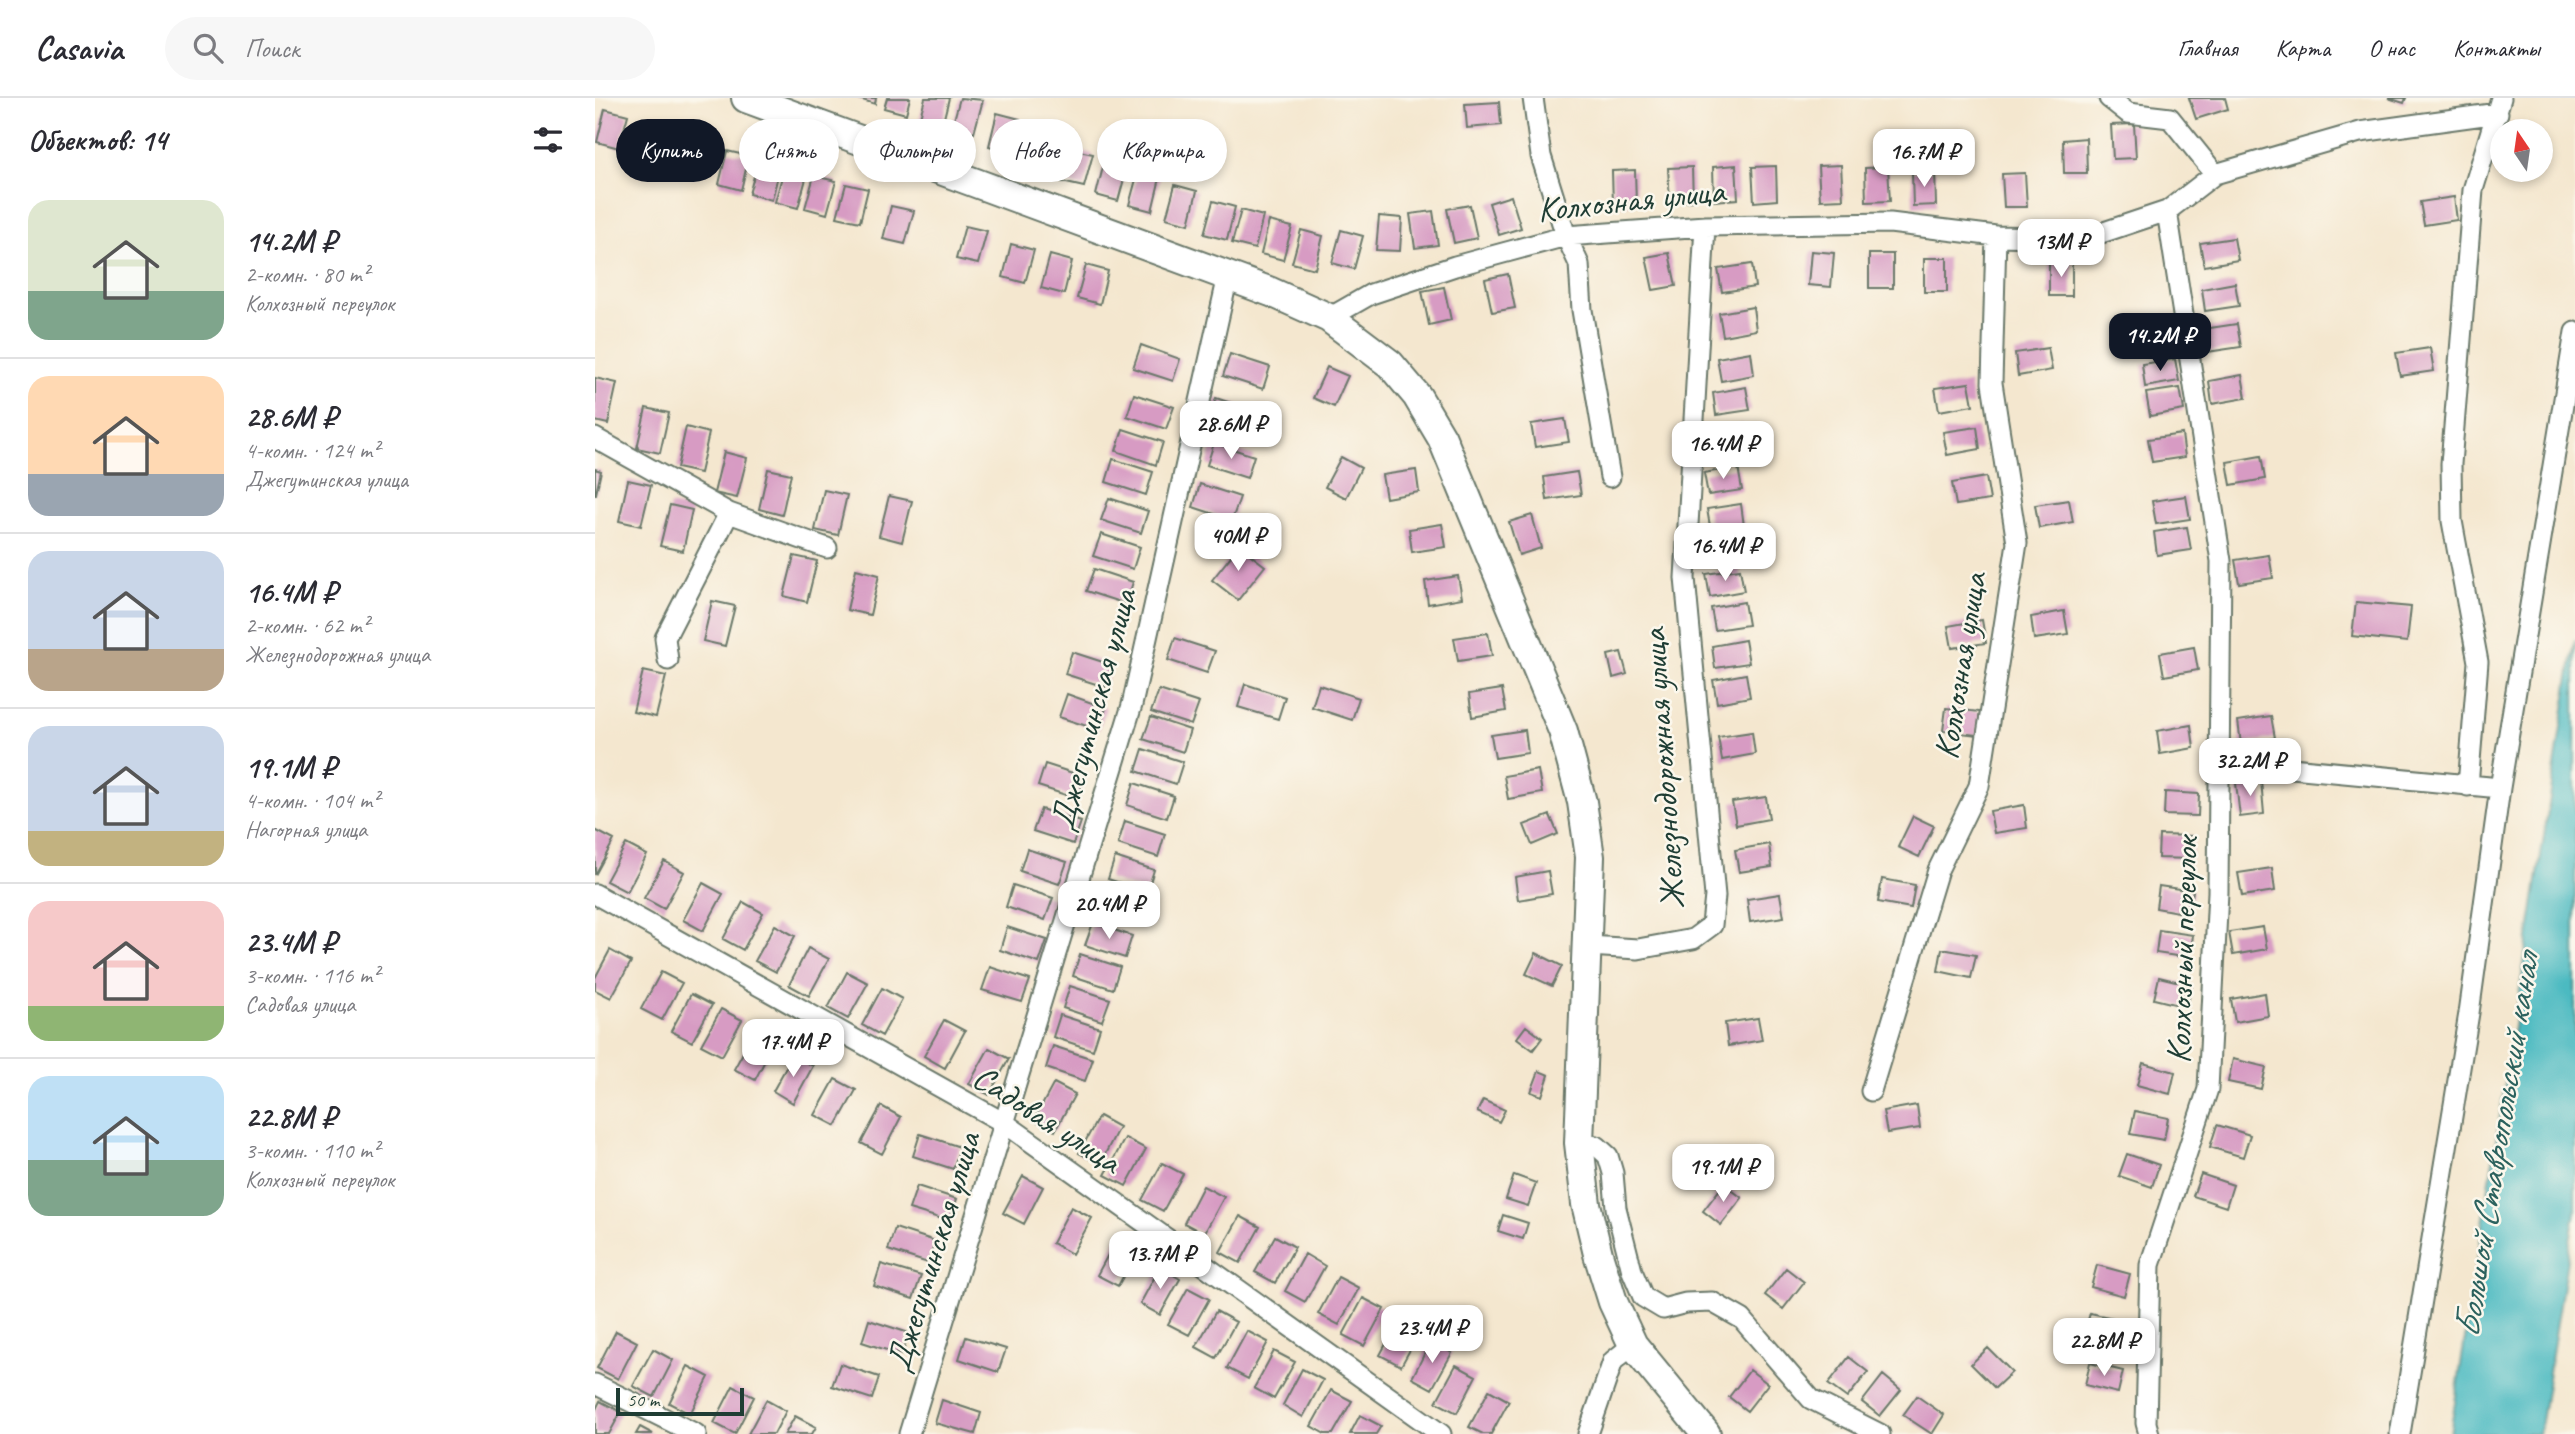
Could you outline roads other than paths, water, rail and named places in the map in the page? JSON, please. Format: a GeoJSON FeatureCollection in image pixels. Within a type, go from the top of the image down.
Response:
{"type":"FeatureCollection","features":[{"type":"Feature","properties":{"kind":"main road"},"geometry":{"type":"LineString","coordinates":[[746,98],[1271,292],[1328,318],[1390,364],[1417,396],[1442,438],[1563,731],[1582,802],[1590,857],[1579,1143],[1586,1204],[1598,1254],[1613,1302],[1633,1345],[1706,1434]]}},
{"type":"Feature","properties":{"kind":"street"},"geometry":{"type":"LineString","coordinates":[[1533,98],[1541,156],[1566,236],[1579,264],[1582,310],[1610,477]]}},
{"type":"Feature","properties":{"kind":"street"},"geometry":{"type":"LineString","coordinates":[[2109,98],[2128,113],[2170,118],[2215,174]]}},
{"type":"Feature","properties":{"kind":"street"},"geometry":{"type":"LineString","coordinates":[[2468,786],[2477,662],[2452,521],[2451,464],[2473,191],[2499,105]]}},
{"type":"Feature","properties":{"kind":"street","name":"Колхозная улица"},"geometry":{"type":"LineString","coordinates":[[1328,318],[1371,294],[1455,266],[1566,236],[1705,226],[1890,223],[1996,236],[2086,238],[2167,211],[2215,174],[2360,132],[2499,105]]}},
{"type":"Feature","properties":{"kind":"street","name":"Колхозный переулок"},"geometry":{"type":"LineString","coordinates":[[2149,1434],[2146,1423],[2150,1265],[2208,1089],[2218,892],[2221,561],[2167,211]]}},
{"type":"Feature","properties":{"kind":"street","name":"Железнодорожная улица"},"geometry":{"type":"LineString","coordinates":[[1588,946],[1638,949],[1692,939],[1712,925],[1714,896],[1685,578],[1705,226]]}},
{"type":"Feature","properties":{"kind":"street","name":"Колхозная улица"},"geometry":{"type":"LineString","coordinates":[[1871,1091],[1938,870],[1979,786],[2017,543],[1992,383],[1996,236]]}},
{"type":"Feature","properties":{"kind":"street","name":"Джегутинская улица"},"geometry":{"type":"LineString","coordinates":[[909,1434],[1132,705],[1228,276]]}},
{"type":"Feature","properties":{"kind":"street"},"geometry":{"type":"LineString","coordinates":[[2400,1434],[2469,1013],[2500,788],[2575,332]]}},
{"type":"Feature","properties":{"kind":"street"},"geometry":{"type":"LineString","coordinates":[[595,438],[729,513],[827,548]]}},
{"type":"Feature","properties":{"kind":"street"},"geometry":{"type":"LineString","coordinates":[[668,660],[665,638],[729,513]]}},
{"type":"Feature","properties":{"kind":"street"},"geometry":{"type":"LineString","coordinates":[[2219,761],[2500,788]]}},
{"type":"Feature","properties":{"kind":"street","name":"Садовая улица"},"geometry":{"type":"LineString","coordinates":[[595,894],[1006,1124],[1440,1434]]}},
{"type":"Feature","properties":{"kind":"street"},"geometry":{"type":"LineString","coordinates":[[1579,1143],[1597,1146],[1608,1156],[1625,1246],[1643,1297],[1663,1310],[1686,1303],[1712,1303],[1742,1319],[1811,1399],[1880,1434]]}},
{"type":"Feature","properties":{"kind":"street"},"geometry":{"type":"LineString","coordinates":[[1588,1434],[1612,1361],[1633,1345]]}},
{"type":"Feature","properties":{"kind":"street"},"geometry":{"type":"LineString","coordinates":[[595,1384],[696,1434]]}},
{"type":"Feature","properties":{"kind":"water","name":"Большой Ставропольский канал"},"geometry":{"type":"Polygon","coordinates":[[[2575,639],[2575,1211],[2539,1434],[2450,1434],[2575,639]]]}}]}
